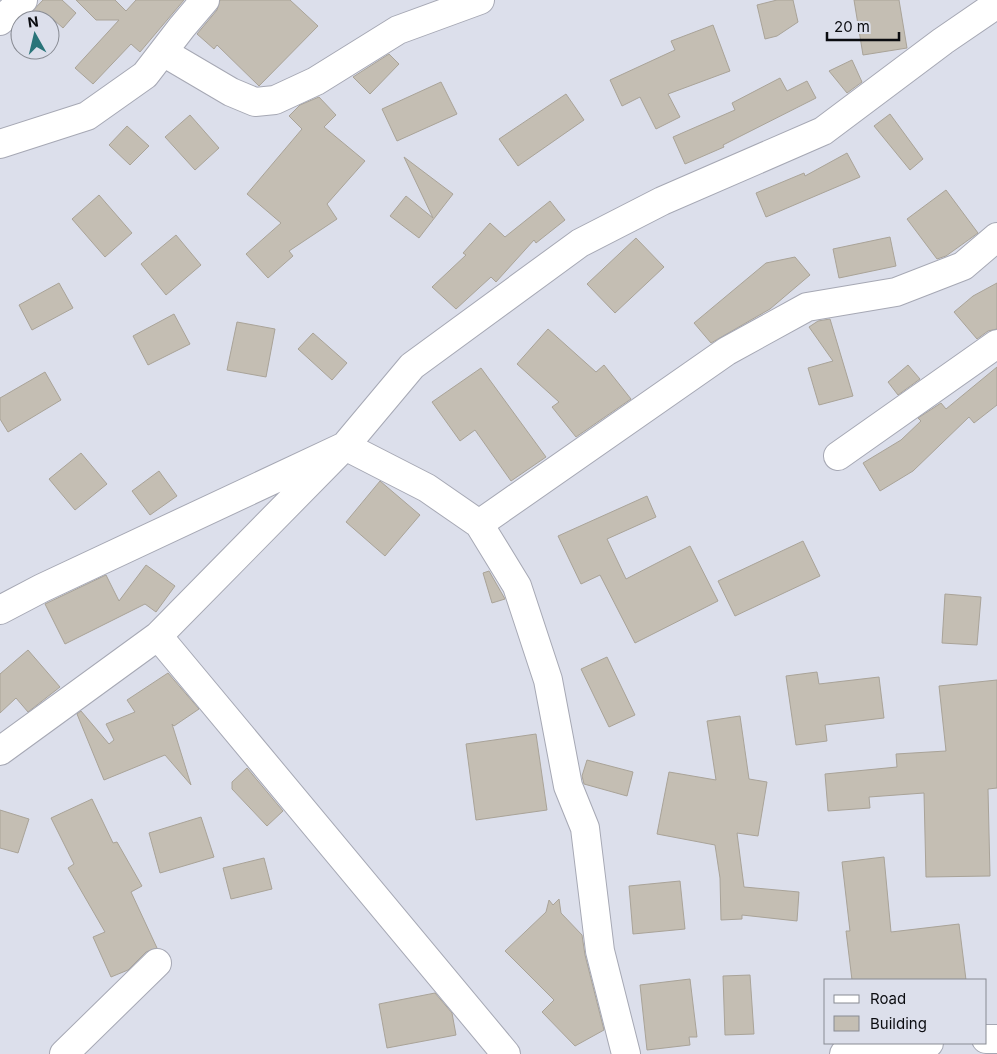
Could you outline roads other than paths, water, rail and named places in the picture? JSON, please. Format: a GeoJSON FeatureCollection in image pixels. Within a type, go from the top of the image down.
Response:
{"type":"FeatureCollection","features":[{"type":"Feature","properties":{"kind":"street"},"geometry":{"type":"LineString","coordinates":[[0,21],[23,0]]}},
{"type":"Feature","properties":{"kind":"street"},"geometry":{"type":"LineString","coordinates":[[0,144],[87,116],[145,74],[205,0]]}},
{"type":"Feature","properties":{"kind":"street"},"geometry":{"type":"LineString","coordinates":[[163,52],[231,92],[255,102],[275,100],[316,81],[398,30],[480,0]]}},
{"type":"Feature","properties":{"kind":"street"},"geometry":{"type":"LineString","coordinates":[[0,751],[158,636],[345,446],[412,366],[580,243],[662,201],[823,131],[943,41],[997,4]]}},
{"type":"Feature","properties":{"kind":"street"},"geometry":{"type":"LineString","coordinates":[[479,524],[727,352],[807,306],[896,292],[963,266],[997,237]]}},
{"type":"Feature","properties":{"kind":"street"},"geometry":{"type":"LineString","coordinates":[[838,456],[997,344]]}},
{"type":"Feature","properties":{"kind":"street"},"geometry":{"type":"LineString","coordinates":[[345,446],[427,488],[479,524],[517,586],[548,680],[568,786],[585,828],[600,951],[626,1054]]}},
{"type":"Feature","properties":{"kind":"street"},"geometry":{"type":"LineString","coordinates":[[0,610],[42,588],[345,446]]}},
{"type":"Feature","properties":{"kind":"street"},"geometry":{"type":"LineString","coordinates":[[158,636],[506,1054]]}},
{"type":"Feature","properties":{"kind":"street"},"geometry":{"type":"LineString","coordinates":[[64,1054],[157,963]]}},
{"type":"Feature","properties":{"kind":"street"},"geometry":{"type":"LineString","coordinates":[[844,1054],[921,1044]]}}]}
